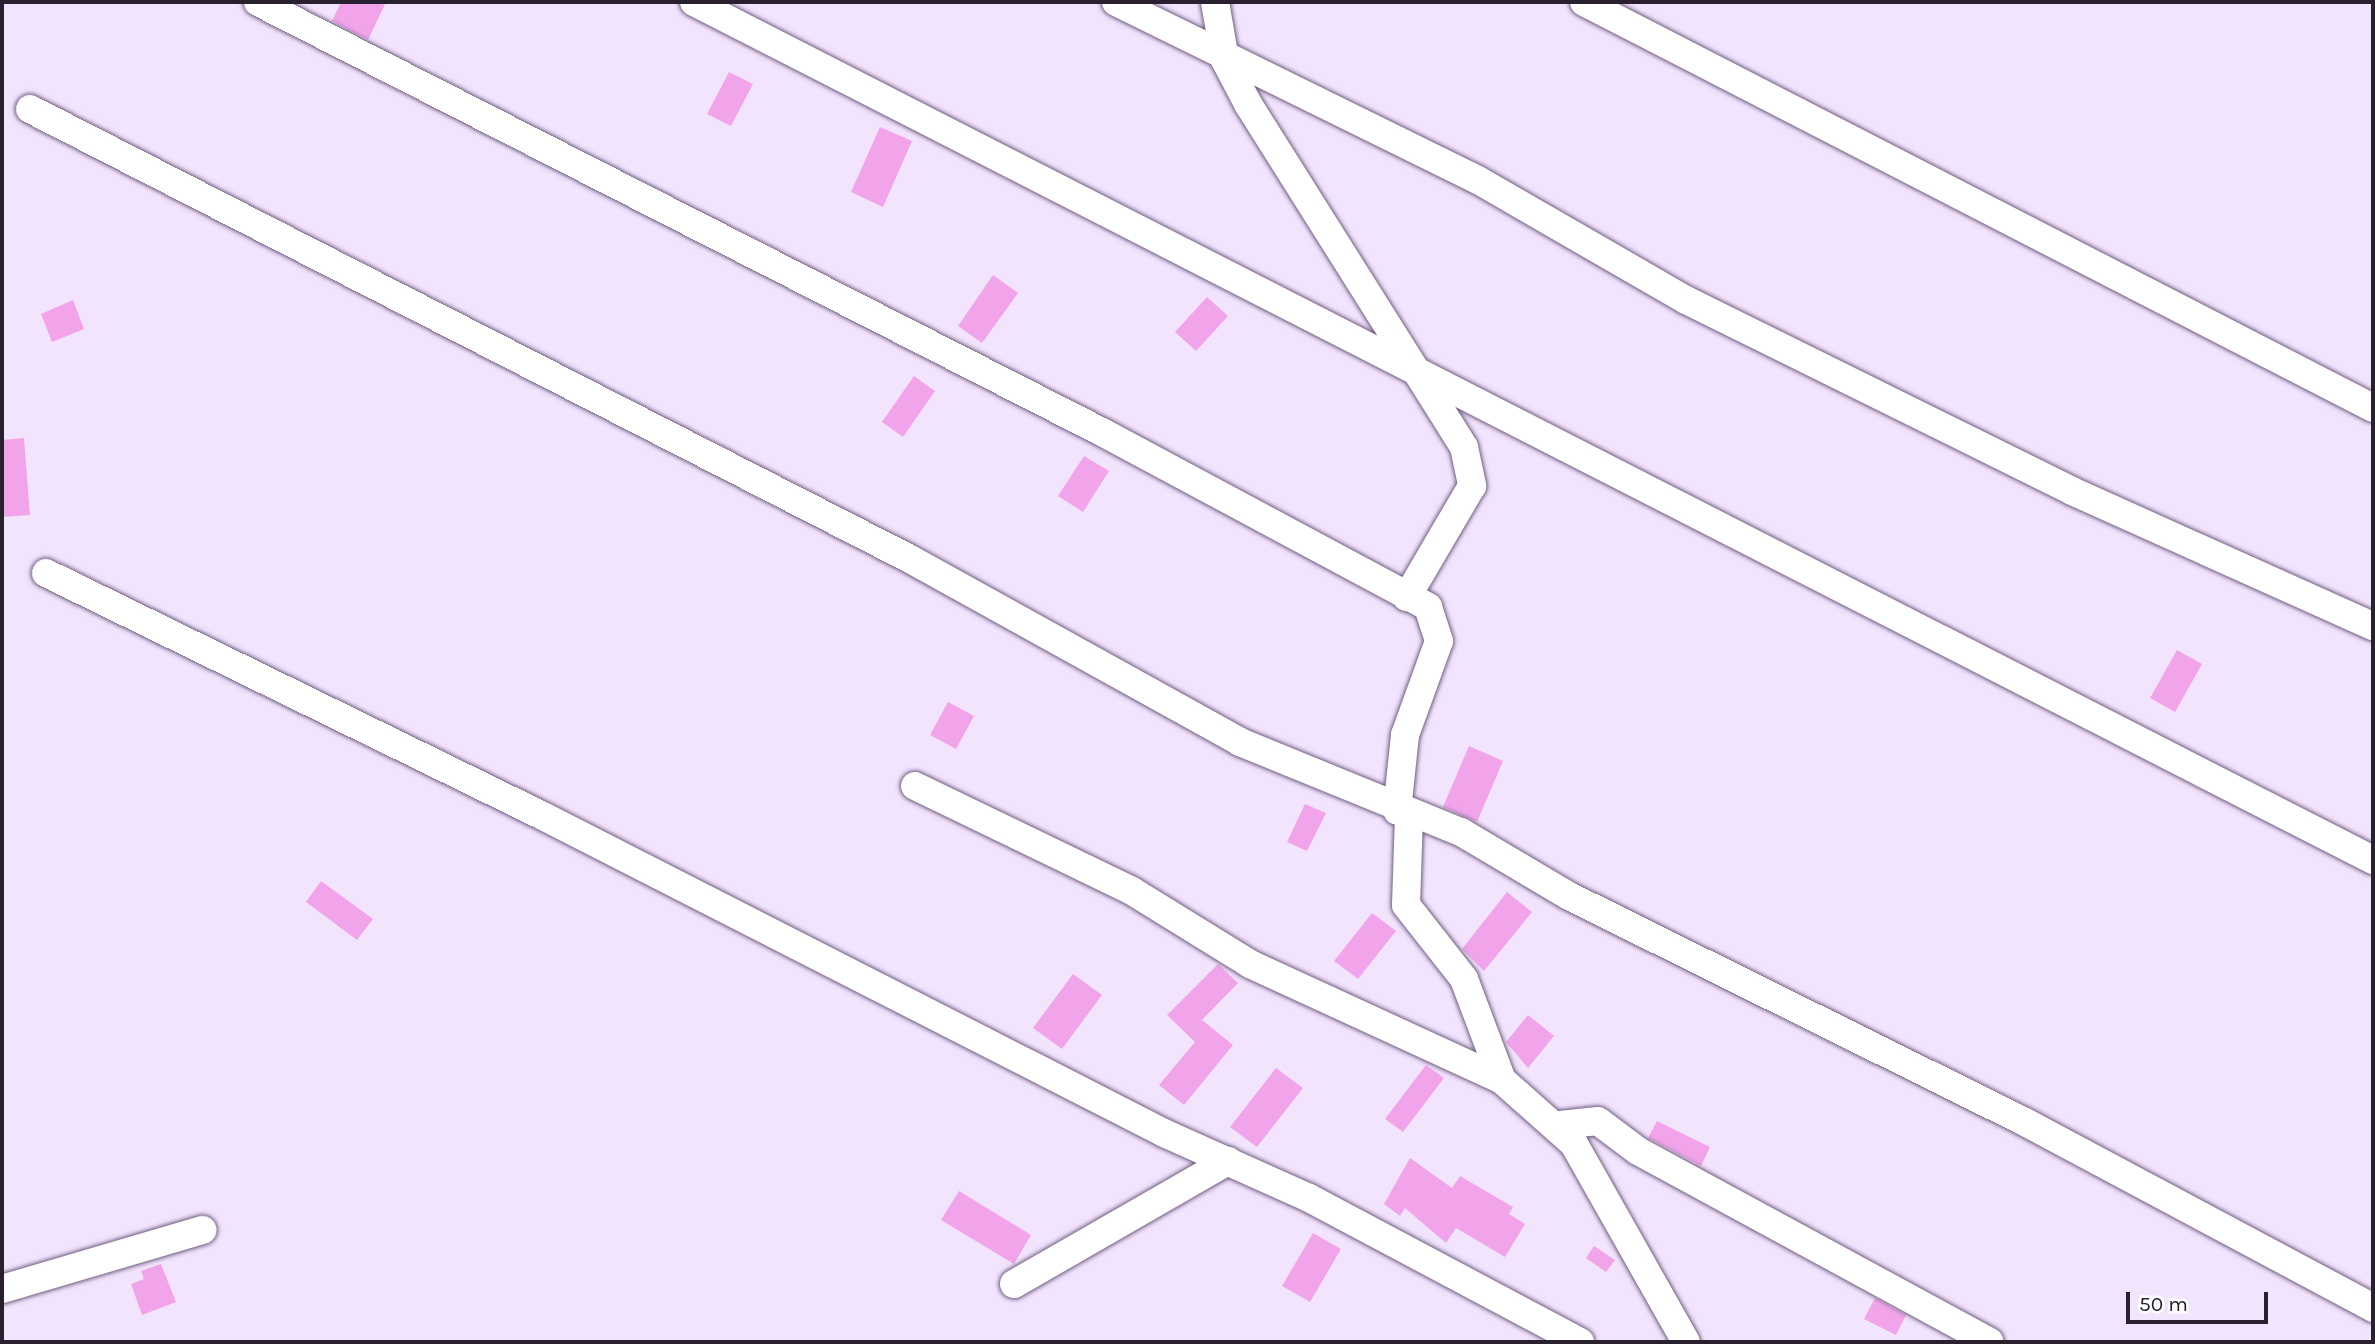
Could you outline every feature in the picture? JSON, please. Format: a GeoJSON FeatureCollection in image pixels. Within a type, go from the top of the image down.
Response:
{"type":"FeatureCollection","features":[{"type":"Feature","properties":{"kind":"street"},"geometry":{"type":"LineString","coordinates":[[258,2],[1102,432],[1435,614],[1439,641],[1405,735],[1403,813],[1412,846],[1403,899],[1464,979],[1502,1080]]}},
{"type":"Feature","properties":{"kind":"street"},"geometry":{"type":"LineString","coordinates":[[694,2],[1422,377],[2373,860]]}},
{"type":"Feature","properties":{"kind":"street"},"geometry":{"type":"LineString","coordinates":[[1116,2],[1225,60],[1478,180],[1686,300],[1906,403],[2073,491],[2373,626]]}},
{"type":"Feature","properties":{"kind":"street"},"geometry":{"type":"LineString","coordinates":[[1215,2],[1225,60],[1464,447],[1472,486],[1407,597]]}},
{"type":"Feature","properties":{"kind":"street"},"geometry":{"type":"LineString","coordinates":[[1584,2],[2373,408]]}},
{"type":"Feature","properties":{"kind":"street"},"geometry":{"type":"LineString","coordinates":[[30,109],[912,560],[1240,742],[1403,813],[1461,832],[1569,896],[2025,1122],[2373,1308]]}},
{"type":"Feature","properties":{"kind":"street"},"geometry":{"type":"LineString","coordinates":[[46,573],[1228,1161],[1580,1342]]}},
{"type":"Feature","properties":{"kind":"street"},"geometry":{"type":"LineString","coordinates":[[915,786],[1132,891],[1250,964],[1502,1080],[1560,1125],[1686,1342]]}},
{"type":"Feature","properties":{"kind":"street"},"geometry":{"type":"LineString","coordinates":[[1560,1125],[1598,1121],[1639,1151],[1990,1342]]}},
{"type":"Feature","properties":{"kind":"street"},"geometry":{"type":"LineString","coordinates":[[1014,1284],[1228,1161]]}},
{"type":"Feature","properties":{"kind":"street"},"geometry":{"type":"LineString","coordinates":[[2,1289],[202,1230]]}},
{"type":"Feature","properties":{"kind":"building"},"geometry":{"type":"Polygon","coordinates":[[[341,2],[386,2],[368,40],[332,21],[341,2]]]}},
{"type":"Feature","properties":{"kind":"building"},"geometry":{"type":"Polygon","coordinates":[[[729,72],[753,84],[731,126],[707,114],[729,72]]]}},
{"type":"Feature","properties":{"kind":"building"},"geometry":{"type":"Polygon","coordinates":[[[880,127],[912,141],[883,207],[851,192],[880,127]]]}},
{"type":"Feature","properties":{"kind":"building"},"geometry":{"type":"Polygon","coordinates":[[[993,275],[1018,293],[982,343],[958,326],[993,275]]]}},
{"type":"Feature","properties":{"kind":"building"},"geometry":{"type":"Polygon","coordinates":[[[1207,297],[1228,316],[1196,351],[1175,332],[1207,297]]]}},
{"type":"Feature","properties":{"kind":"building"},"geometry":{"type":"Polygon","coordinates":[[[73,300],[84,329],[52,342],[41,314],[73,300]]]}},
{"type":"Feature","properties":{"kind":"building"},"geometry":{"type":"Polygon","coordinates":[[[914,376],[935,391],[903,437],[882,422],[914,376]]]}},
{"type":"Feature","properties":{"kind":"building"},"geometry":{"type":"Polygon","coordinates":[[[24,438],[30,515],[2,517],[2,440],[24,438]]]}},
{"type":"Feature","properties":{"kind":"building"},"geometry":{"type":"Polygon","coordinates":[[[1084,456],[1109,471],[1083,512],[1058,496],[1084,456]]]}},
{"type":"Feature","properties":{"kind":"building"},"geometry":{"type":"Polygon","coordinates":[[[2177,650],[2202,664],[2175,712],[2150,698],[2177,650]]]}},
{"type":"Feature","properties":{"kind":"building"},"geometry":{"type":"Polygon","coordinates":[[[948,702],[974,716],[956,749],[930,735],[948,702]]]}},
{"type":"Feature","properties":{"kind":"building"},"geometry":{"type":"Polygon","coordinates":[[[1469,746],[1503,761],[1477,822],[1443,807],[1469,746]]]}},
{"type":"Feature","properties":{"kind":"building"},"geometry":{"type":"Polygon","coordinates":[[[1305,804],[1326,813],[1307,851],[1287,842],[1305,804]]]}},
{"type":"Feature","properties":{"kind":"building"},"geometry":{"type":"Polygon","coordinates":[[[321,881],[373,919],[357,940],[306,902],[321,881]]]}},
{"type":"Feature","properties":{"kind":"building"},"geometry":{"type":"Polygon","coordinates":[[[1507,892],[1532,912],[1484,971],[1462,949],[1507,892]]]}},
{"type":"Feature","properties":{"kind":"building"},"geometry":{"type":"Polygon","coordinates":[[[1372,913],[1396,931],[1358,979],[1334,961],[1372,913]]]}},
{"type":"Feature","properties":{"kind":"building"},"geometry":{"type":"Polygon","coordinates":[[[1218,964],[1238,983],[1202,1020],[1233,1045],[1184,1105],[1159,1085],[1195,1042],[1167,1015],[1218,964]]]}},
{"type":"Feature","properties":{"kind":"building"},"geometry":{"type":"Polygon","coordinates":[[[1073,974],[1102,995],[1062,1049],[1033,1028],[1073,974]]]}},
{"type":"Feature","properties":{"kind":"building"},"geometry":{"type":"Polygon","coordinates":[[[1528,1015],[1554,1036],[1528,1068],[1506,1042],[1528,1015]]]}},
{"type":"Feature","properties":{"kind":"building"},"geometry":{"type":"Polygon","coordinates":[[[1426,1065],[1444,1078],[1403,1132],[1385,1119],[1426,1065]]]}},
{"type":"Feature","properties":{"kind":"building"},"geometry":{"type":"Polygon","coordinates":[[[1276,1068],[1303,1088],[1257,1147],[1230,1127],[1276,1068]]]}},
{"type":"Feature","properties":{"kind":"building"},"geometry":{"type":"Polygon","coordinates":[[[1657,1121],[1710,1147],[1701,1166],[1648,1138],[1657,1121]]]}},
{"type":"Feature","properties":{"kind":"building"},"geometry":{"type":"Polygon","coordinates":[[[1410,1158],[1452,1188],[1460,1176],[1513,1207],[1509,1214],[1525,1224],[1505,1257],[1456,1228],[1446,1243],[1405,1208],[1400,1216],[1384,1204],[1410,1158]]]}},
{"type":"Feature","properties":{"kind":"building"},"geometry":{"type":"Polygon","coordinates":[[[959,1191],[1031,1235],[1014,1264],[941,1220],[959,1191]]]}},
{"type":"Feature","properties":{"kind":"building"},"geometry":{"type":"Polygon","coordinates":[[[1313,1233],[1341,1249],[1310,1302],[1282,1286],[1313,1233]]]}},
{"type":"Feature","properties":{"kind":"building"},"geometry":{"type":"Polygon","coordinates":[[[1594,1246],[1615,1260],[1606,1272],[1586,1258],[1594,1246]]]}},
{"type":"Feature","properties":{"kind":"building"},"geometry":{"type":"Polygon","coordinates":[[[161,1264],[176,1302],[142,1315],[131,1284],[144,1279],[141,1271],[161,1264]]]}},
{"type":"Feature","properties":{"kind":"building"},"geometry":{"type":"Polygon","coordinates":[[[1875,1298],[1906,1315],[1896,1335],[1864,1319],[1875,1298]]]}}]}
